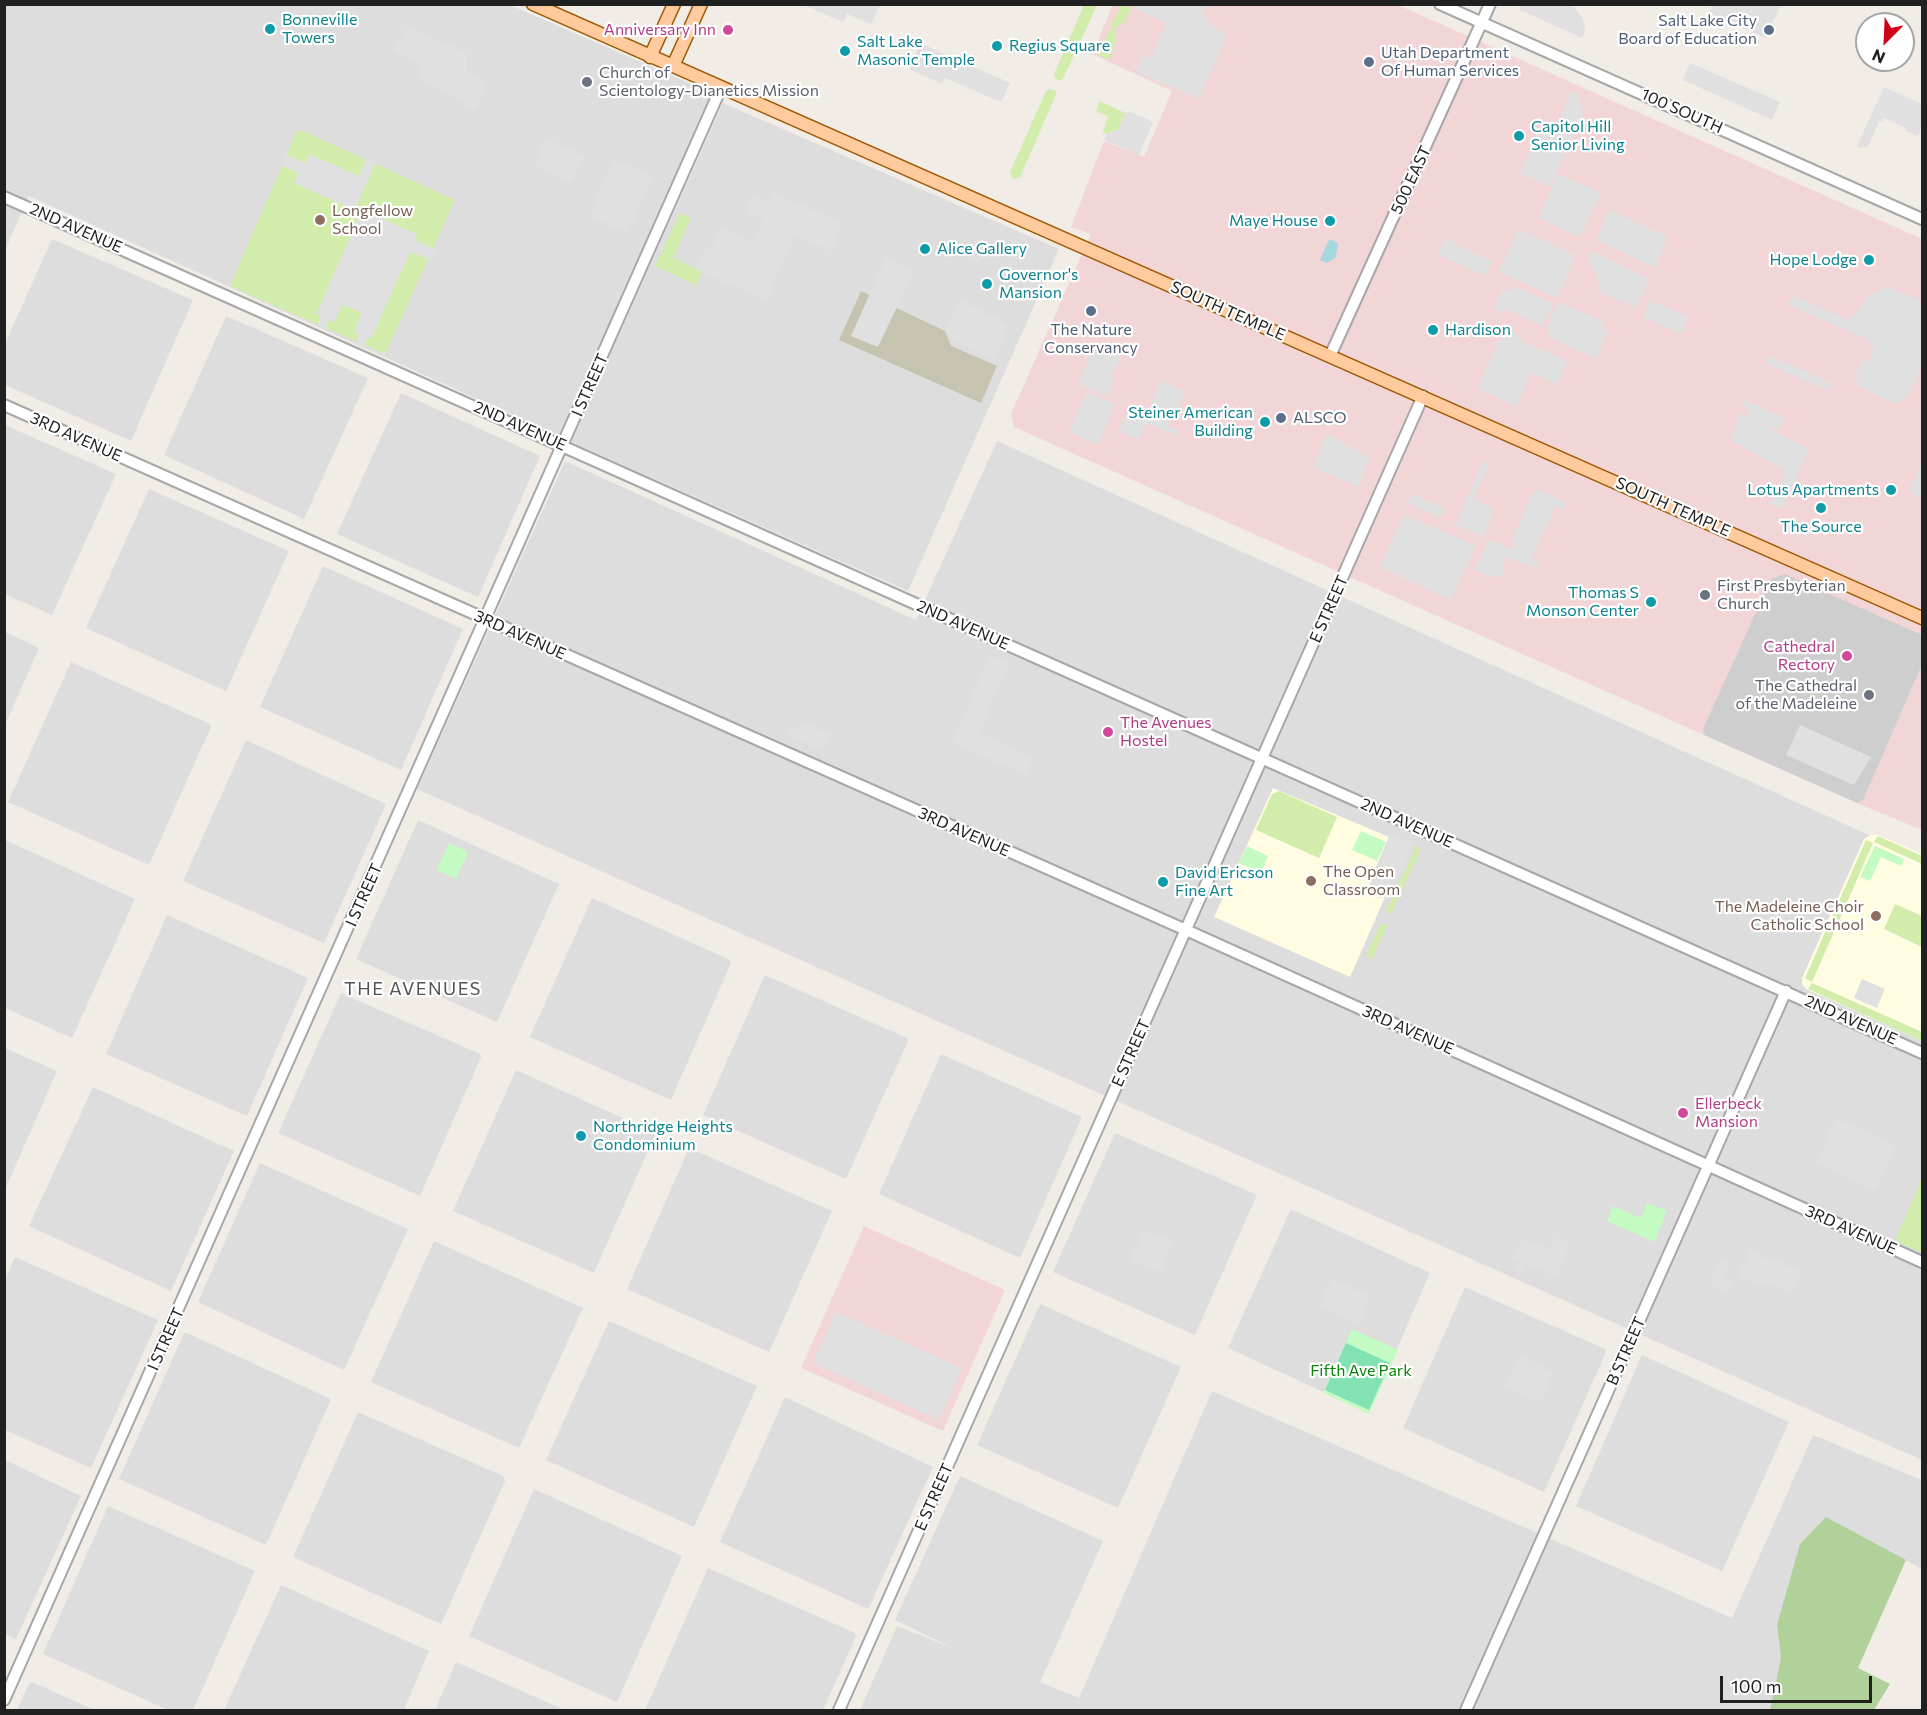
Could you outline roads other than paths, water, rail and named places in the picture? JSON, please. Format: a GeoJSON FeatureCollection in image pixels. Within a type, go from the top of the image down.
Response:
{"type":"FeatureCollection","features":[{"type":"Feature","properties":{"kind":"main road","name":"SOUTH TEMPLE"},"geometry":{"type":"LineString","coordinates":[[533,4],[1923,618]]}},
{"type":"Feature","properties":{"kind":"main road"},"geometry":{"type":"LineString","coordinates":[[650,57],[674,4]]}},
{"type":"Feature","properties":{"kind":"main road"},"geometry":{"type":"LineString","coordinates":[[673,66],[701,4]]}},
{"type":"Feature","properties":{"kind":"street","name":"100 SOUTH"},"geometry":{"type":"LineString","coordinates":[[1440,4],[1923,219]]}},
{"type":"Feature","properties":{"kind":"street","name":"500 EAST"},"geometry":{"type":"LineString","coordinates":[[1330,356],[1490,4]]}},
{"type":"Feature","properties":{"kind":"street","name":"I STREET"},"geometry":{"type":"LineString","coordinates":[[4,1700],[721,88]]}},
{"type":"Feature","properties":{"kind":"street","name":"2ND AVENUE"},"geometry":{"type":"LineString","coordinates":[[4,196],[1923,1053]]}},
{"type":"Feature","properties":{"kind":"street","name":"E STREET"},"geometry":{"type":"LineString","coordinates":[[839,1710],[1423,396]]}},
{"type":"Feature","properties":{"kind":"street","name":"3RD AVENUE"},"geometry":{"type":"LineString","coordinates":[[4,405],[1186,930],[1923,1262]]}},
{"type":"Feature","properties":{"kind":"street","name":"B STREET"},"geometry":{"type":"LineString","coordinates":[[1466,1710],[1786,991]]}},
{"type":"Feature","properties":{"kind":"water"},"geometry":{"type":"Polygon","coordinates":[[[1329,239],[1338,243],[1338,247],[1335,258],[1327,263],[1320,260],[1329,239]]]}},
{"type":"Feature","properties":{"kind":"place","name":"Bonneville Towers"},"geometry":{"type":"Point","coordinates":[270,29]}},
{"type":"Feature","properties":{"kind":"place","name":"Anniversary Inn"},"geometry":{"type":"Point","coordinates":[728,30]}},
{"type":"Feature","properties":{"kind":"place","name":"Salt Lake City Board of Education"},"geometry":{"type":"Point","coordinates":[1769,30]}},
{"type":"Feature","properties":{"kind":"place","name":"Regius Square"},"geometry":{"type":"Point","coordinates":[997,46]}},
{"type":"Feature","properties":{"kind":"place","name":"Salt Lake Masonic Temple"},"geometry":{"type":"Point","coordinates":[845,51]}},
{"type":"Feature","properties":{"kind":"place","name":"Utah Department Of Human Services"},"geometry":{"type":"Point","coordinates":[1369,62]}},
{"type":"Feature","properties":{"kind":"place","name":"Church of Scientology-Dianetics Mission"},"geometry":{"type":"Point","coordinates":[587,82]}},
{"type":"Feature","properties":{"kind":"place","name":"Capitol Hill Senior Living"},"geometry":{"type":"Point","coordinates":[1519,136]}},
{"type":"Feature","properties":{"kind":"place","name":"Longfellow School"},"geometry":{"type":"Point","coordinates":[320,220]}},
{"type":"Feature","properties":{"kind":"place","name":"Maye House"},"geometry":{"type":"Point","coordinates":[1330,221]}},
{"type":"Feature","properties":{"kind":"place","name":"Alice Gallery"},"geometry":{"type":"Point","coordinates":[925,249]}},
{"type":"Feature","properties":{"kind":"place","name":"Hope Lodge"},"geometry":{"type":"Point","coordinates":[1869,260]}},
{"type":"Feature","properties":{"kind":"place","name":"Governor's Mansion"},"geometry":{"type":"Point","coordinates":[987,284]}},
{"type":"Feature","properties":{"kind":"place","name":"The Nature Conservancy"},"geometry":{"type":"Point","coordinates":[1091,311]}},
{"type":"Feature","properties":{"kind":"place","name":"Hardison"},"geometry":{"type":"Point","coordinates":[1433,330]}},
{"type":"Feature","properties":{"kind":"place","name":"ALSCO"},"geometry":{"type":"Point","coordinates":[1281,418]}},
{"type":"Feature","properties":{"kind":"place","name":"Steiner American Building"},"geometry":{"type":"Point","coordinates":[1265,422]}},
{"type":"Feature","properties":{"kind":"place","name":"Lotus Apartments"},"geometry":{"type":"Point","coordinates":[1891,490]}},
{"type":"Feature","properties":{"kind":"place","name":"The Source"},"geometry":{"type":"Point","coordinates":[1821,508]}},
{"type":"Feature","properties":{"kind":"place","name":"First Presbyterian Church"},"geometry":{"type":"Point","coordinates":[1705,595]}},
{"type":"Feature","properties":{"kind":"place","name":"Thomas S Monson Center"},"geometry":{"type":"Point","coordinates":[1651,602]}},
{"type":"Feature","properties":{"kind":"place","name":"Cathedral Rectory"},"geometry":{"type":"Point","coordinates":[1847,656]}},
{"type":"Feature","properties":{"kind":"place","name":"The Cathedral of the Madeleine"},"geometry":{"type":"Point","coordinates":[1869,695]}},
{"type":"Feature","properties":{"kind":"place","name":"The Avenues Hostel"},"geometry":{"type":"Point","coordinates":[1108,732]}},
{"type":"Feature","properties":{"kind":"place","name":"The Open Classroom"},"geometry":{"type":"Point","coordinates":[1311,881]}},
{"type":"Feature","properties":{"kind":"place","name":"David Ericson Fine Art"},"geometry":{"type":"Point","coordinates":[1163,882]}},
{"type":"Feature","properties":{"kind":"place","name":"The Madeleine Choir Catholic School"},"geometry":{"type":"Point","coordinates":[1876,916]}},
{"type":"Feature","properties":{"kind":"place","name":"Ellerbeck Mansion"},"geometry":{"type":"Point","coordinates":[1683,1113]}},
{"type":"Feature","properties":{"kind":"place","name":"Northridge Heights Condominium"},"geometry":{"type":"Point","coordinates":[581,1136]}},
{"type":"Feature","properties":{"kind":"district","name":"THE AVENUES"},"geometry":{"type":"Point","coordinates":[413,989]}},
{"type":"Feature","properties":{"kind":"park label","name":"Fifth Ave Park"},"geometry":{"type":"Point","coordinates":[1361,1371]}}]}
